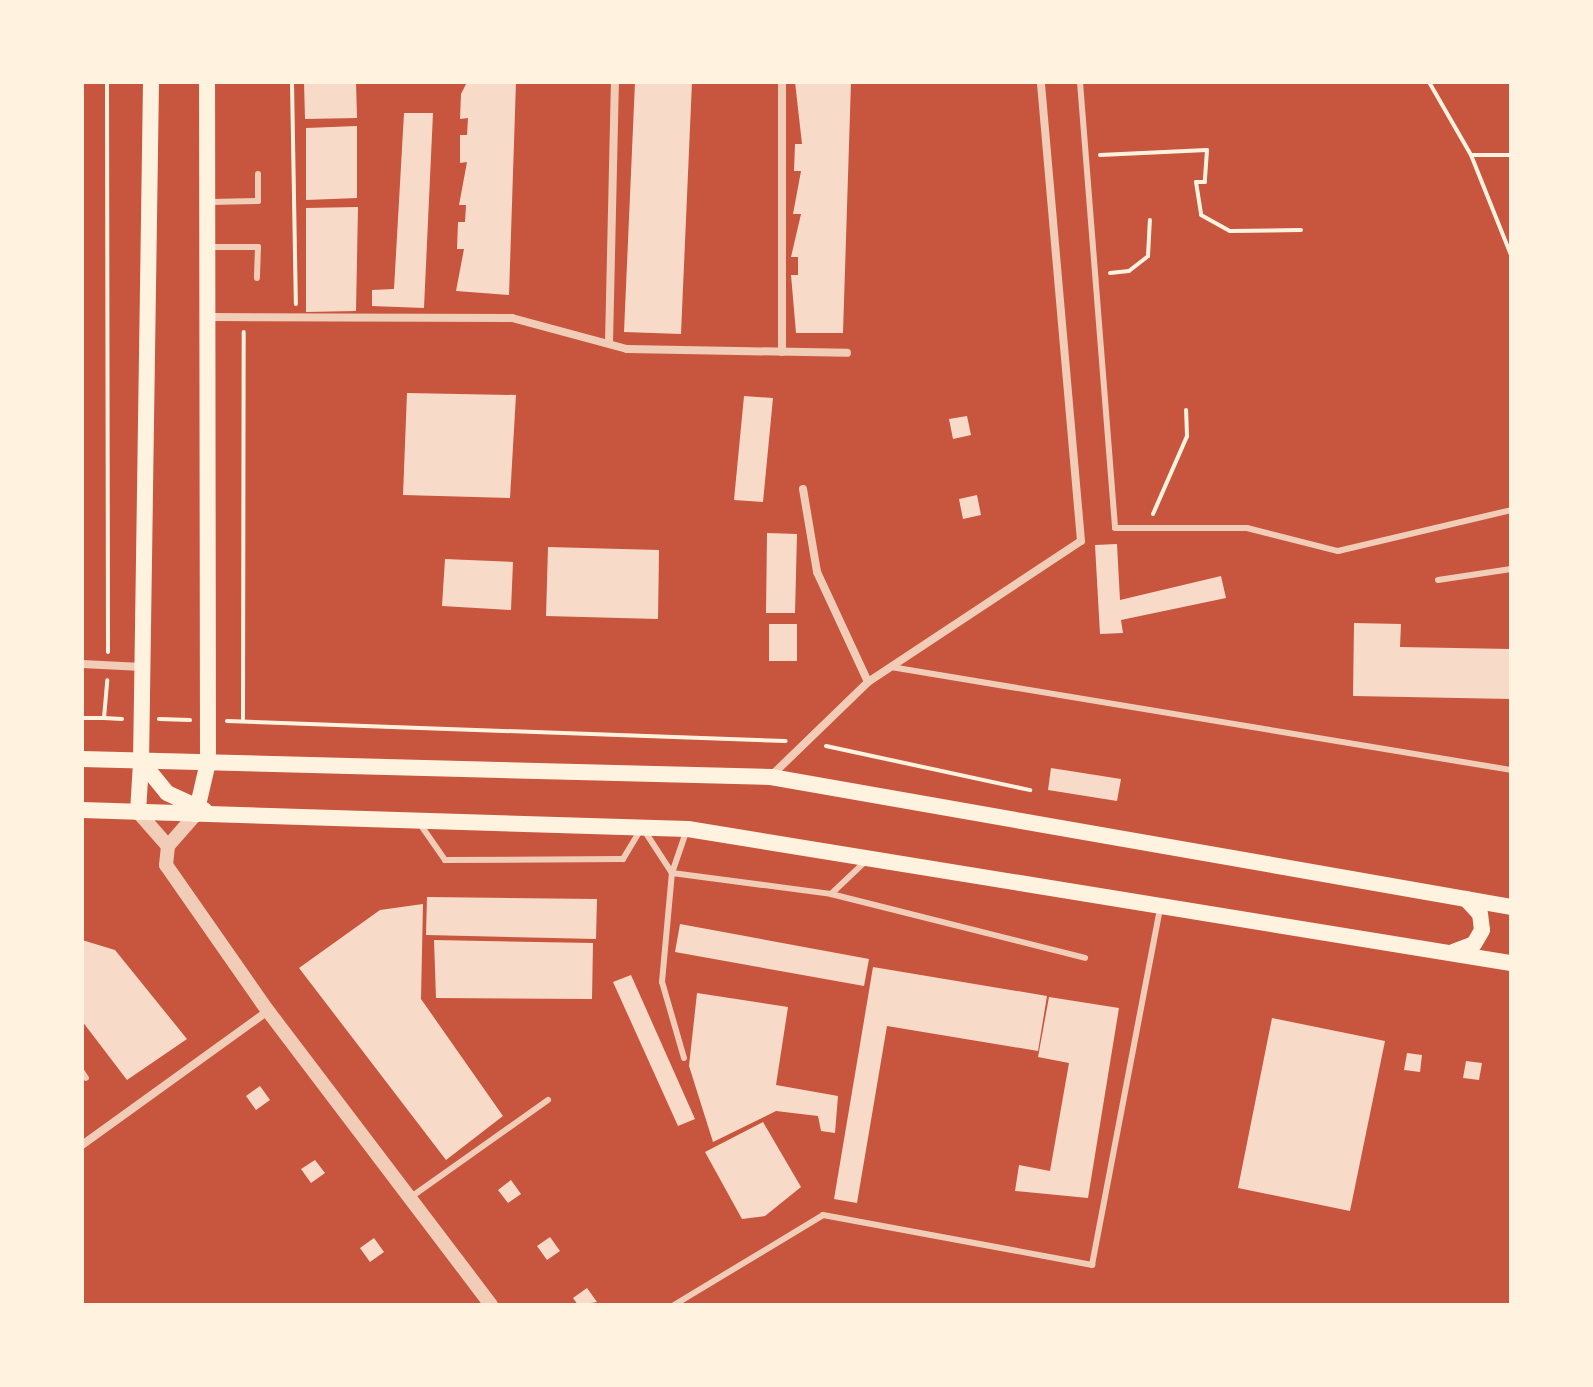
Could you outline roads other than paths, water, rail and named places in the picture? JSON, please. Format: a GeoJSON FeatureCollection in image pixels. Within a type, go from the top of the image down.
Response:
{"type":"FeatureCollection","features":[{"type":"Feature","properties":{"kind":"main road"},"geometry":{"type":"LineString","coordinates":[[138,812],[143,719],[151,82]]}},
{"type":"Feature","properties":{"kind":"main road"},"geometry":{"type":"LineString","coordinates":[[197,811],[208,762],[211,317],[207,82]]}},
{"type":"Feature","properties":{"kind":"main road"},"geometry":{"type":"LineString","coordinates":[[82,759],[771,777],[1511,907]]}},
{"type":"Feature","properties":{"kind":"main road"},"geometry":{"type":"LineString","coordinates":[[141,761],[167,793],[197,811]]}},
{"type":"Feature","properties":{"kind":"main road"},"geometry":{"type":"LineString","coordinates":[[82,810],[197,811],[225,815],[688,829],[1161,901],[1511,963]]}},
{"type":"Feature","properties":{"kind":"main road"},"geometry":{"type":"LineString","coordinates":[[1452,952],[1468,949],[1482,930],[1476,907],[1463,898]]}},
{"type":"Feature","properties":{"kind":"street"},"geometry":{"type":"LineString","coordinates":[[609,343],[615,82]]}},
{"type":"Feature","properties":{"kind":"street"},"geometry":{"type":"LineString","coordinates":[[782,82],[782,352]]}},
{"type":"Feature","properties":{"kind":"street"},"geometry":{"type":"LineString","coordinates":[[771,777],[868,682],[1081,541],[1041,82]]}},
{"type":"Feature","properties":{"kind":"street"},"geometry":{"type":"LineString","coordinates":[[211,317],[512,318],[609,343],[847,353]]}},
{"type":"Feature","properties":{"kind":"street"},"geometry":{"type":"LineString","coordinates":[[803,489],[817,572],[868,682]]}},
{"type":"Feature","properties":{"kind":"street"},"geometry":{"type":"LineString","coordinates":[[82,664],[143,667]]}},
{"type":"Feature","properties":{"kind":"street"},"geometry":{"type":"LineString","coordinates":[[197,811],[168,846],[166,865],[268,1011],[491,1305]]}},
{"type":"Feature","properties":{"kind":"street"},"geometry":{"type":"LineString","coordinates":[[138,812],[168,846]]}},
{"type":"Feature","properties":{"kind":"street"},"geometry":{"type":"LineString","coordinates":[[82,1145],[268,1011]]}},
{"type":"Feature","properties":{"kind":"lane"},"geometry":{"type":"LineString","coordinates":[[1080,82],[1115,528],[1151,524],[1247,528],[1338,551],[1511,510]]}},
{"type":"Feature","properties":{"kind":"lane"},"geometry":{"type":"LineString","coordinates":[[210,202],[258,201],[258,174]]}},
{"type":"Feature","properties":{"kind":"lane"},"geometry":{"type":"LineString","coordinates":[[210,247],[258,247],[257,278]]}},
{"type":"Feature","properties":{"kind":"lane"},"geometry":{"type":"LineString","coordinates":[[1438,580],[1511,569]]}},
{"type":"Feature","properties":{"kind":"lane"},"geometry":{"type":"LineString","coordinates":[[890,667],[1511,770]]}},
{"type":"Feature","properties":{"kind":"lane"},"geometry":{"type":"LineString","coordinates":[[418,821],[445,860],[623,859],[642,827],[672,873],[831,894],[1085,958]]}},
{"type":"Feature","properties":{"kind":"lane"},"geometry":{"type":"LineString","coordinates":[[684,1058],[662,982],[672,873],[688,829]]}},
{"type":"Feature","properties":{"kind":"lane"},"geometry":{"type":"LineString","coordinates":[[831,894],[872,855]]}},
{"type":"Feature","properties":{"kind":"lane"},"geometry":{"type":"LineString","coordinates":[[674,1305],[823,1215],[1092,1265],[1161,901]]}},
{"type":"Feature","properties":{"kind":"lane"},"geometry":{"type":"LineString","coordinates":[[410,1198],[548,1100]]}}]}
